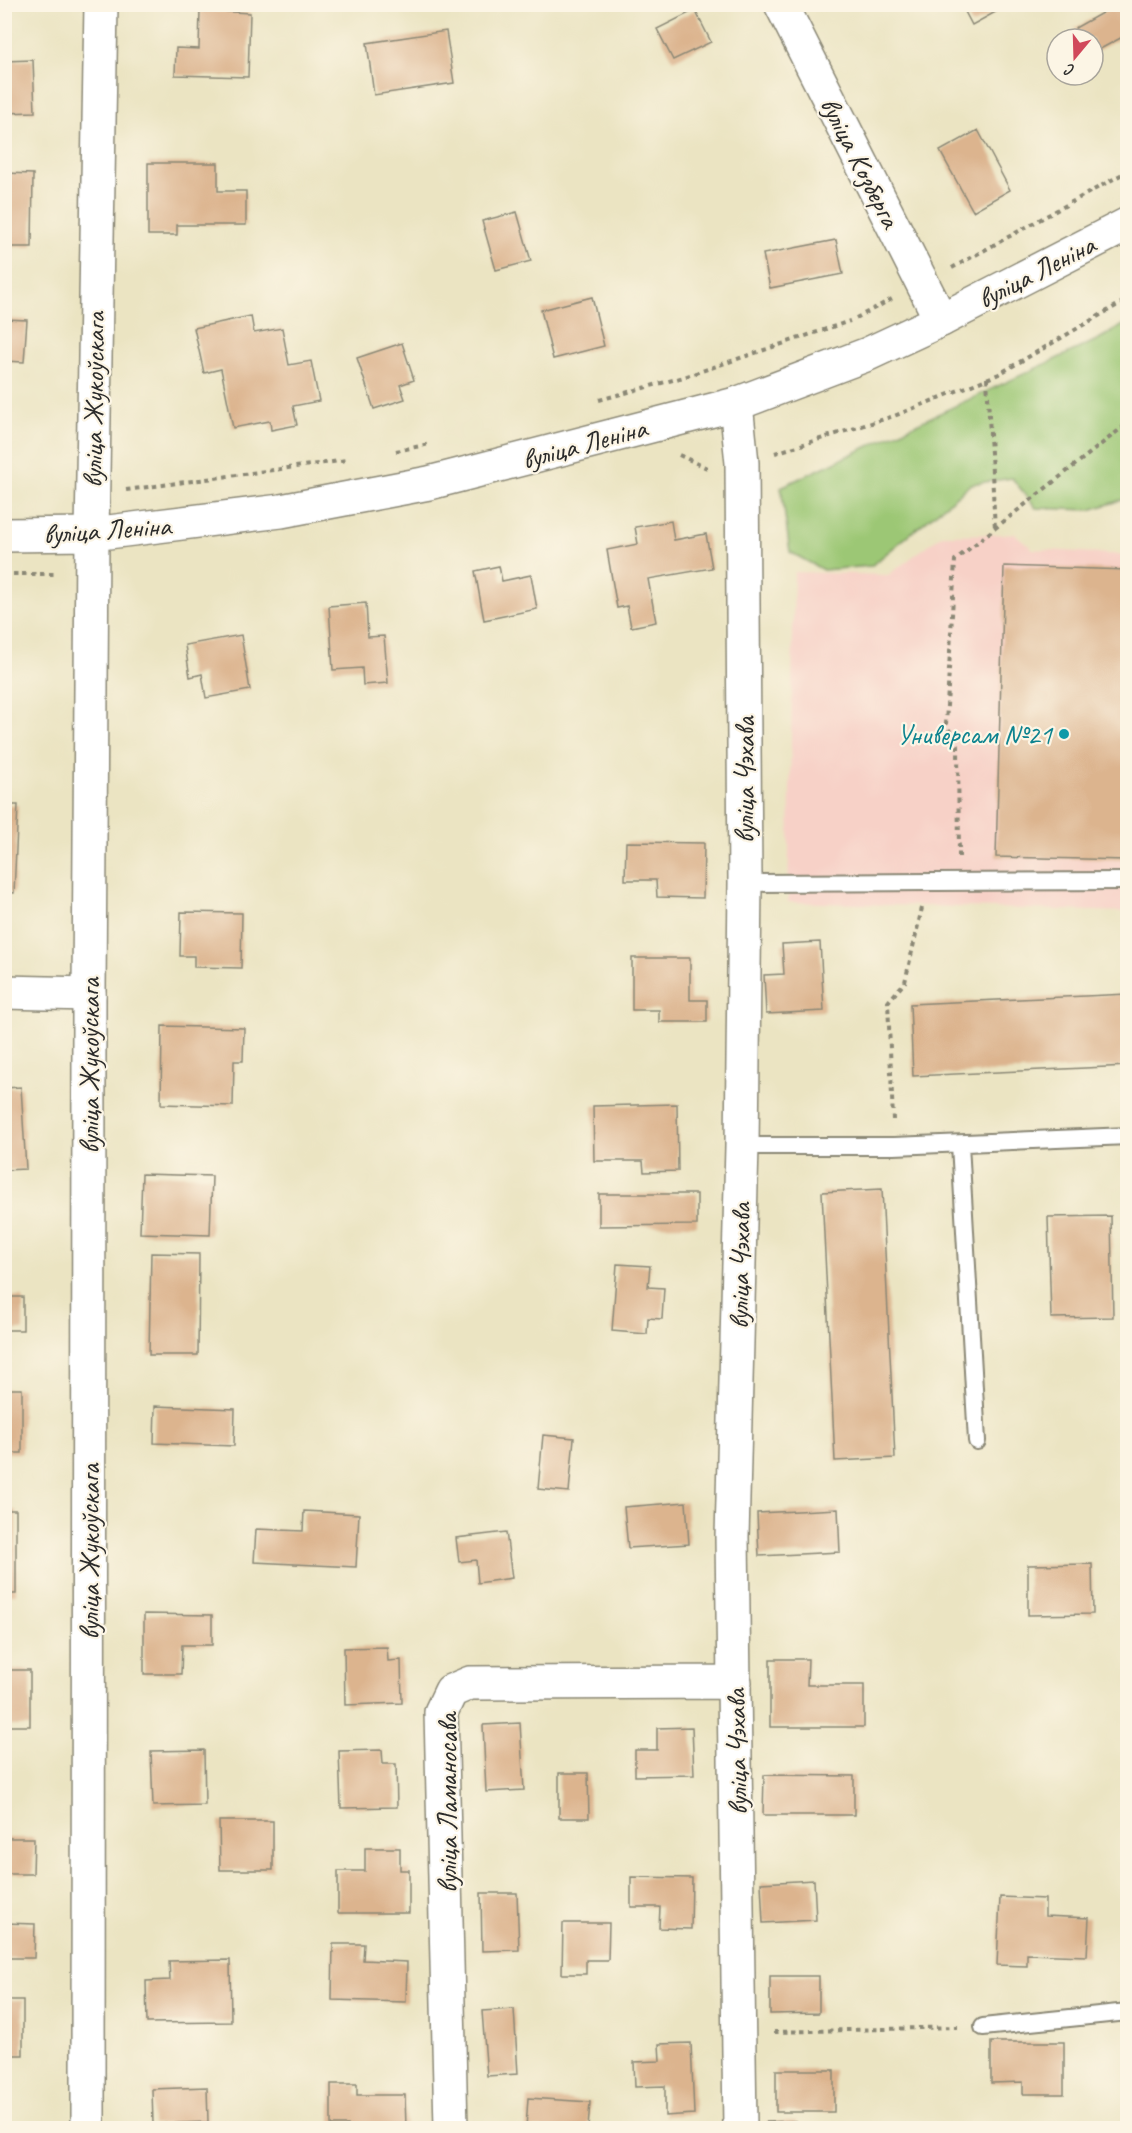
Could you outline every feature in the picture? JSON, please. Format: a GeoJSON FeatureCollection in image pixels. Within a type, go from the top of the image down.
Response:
{"type":"FeatureCollection","features":[{"type":"Feature","properties":{"kind":"street","name":"вуліца Жукоўскага"},"geometry":{"type":"LineString","coordinates":[[88,2128],[91,495],[101,4]]}},
{"type":"Feature","properties":{"kind":"street","name":"вуліца Козберга"},"geometry":{"type":"LineString","coordinates":[[781,4],[940,320]]}},
{"type":"Feature","properties":{"kind":"street","name":"вуліца Леніна"},"geometry":{"type":"LineString","coordinates":[[4,535],[92,534],[281,511],[429,483],[736,404],[868,354],[1128,224]]}},
{"type":"Feature","properties":{"kind":"street","name":"вуліца Чэхава"},"geometry":{"type":"LineString","coordinates":[[736,404],[742,463],[744,883],[742,1146],[732,1537],[740,2128]]}},
{"type":"Feature","properties":{"kind":"street"},"geometry":{"type":"LineString","coordinates":[[4,992],[89,994]]}},
{"type":"Feature","properties":{"kind":"street","name":"вуліца Ламаносава"},"geometry":{"type":"LineString","coordinates":[[451,2128],[441,1712],[451,1691],[470,1683],[735,1682]]}},
{"type":"Feature","properties":{"kind":"lane"},"geometry":{"type":"LineString","coordinates":[[744,883],[1128,881]]}},
{"type":"Feature","properties":{"kind":"lane"},"geometry":{"type":"LineString","coordinates":[[742,1146],[894,1146],[1128,1136]]}},
{"type":"Feature","properties":{"kind":"lane"},"geometry":{"type":"LineString","coordinates":[[960,1144],[977,1441]]}},
{"type":"Feature","properties":{"kind":"lane"},"geometry":{"type":"LineString","coordinates":[[983,2027],[1128,2012]]}},
{"type":"Feature","properties":{"kind":"path"},"geometry":{"type":"LineString","coordinates":[[592,402],[684,377],[854,319],[923,284],[1128,171]]}},
{"type":"Feature","properties":{"kind":"path"},"geometry":{"type":"LineString","coordinates":[[678,455],[710,470],[742,463],[894,416],[999,374],[1128,298]]}},
{"type":"Feature","properties":{"kind":"path"},"geometry":{"type":"LineString","coordinates":[[987,378],[995,529]]}},
{"type":"Feature","properties":{"kind":"path"},"geometry":{"type":"LineString","coordinates":[[894,1146],[888,1002],[905,982],[925,895],[959,881],[958,746],[946,724],[955,560],[1128,423]]}},
{"type":"Feature","properties":{"kind":"path"},"geometry":{"type":"LineString","coordinates":[[1122,427],[1128,431]]}},
{"type":"Feature","properties":{"kind":"path"},"geometry":{"type":"LineString","coordinates":[[390,452],[434,443]]}},
{"type":"Feature","properties":{"kind":"path"},"geometry":{"type":"LineString","coordinates":[[91,495],[357,459]]}},
{"type":"Feature","properties":{"kind":"path"},"geometry":{"type":"LineString","coordinates":[[740,2032],[983,2027]]}},
{"type":"Feature","properties":{"kind":"shaded area"},"geometry":{"type":"Polygon","coordinates":[[[1015,534],[1033,549],[1127,555],[1127,912],[788,902],[794,572],[888,575],[942,535],[1015,534]]]}},
{"type":"Feature","properties":{"kind":"green space"},"geometry":{"type":"Polygon","coordinates":[[[1127,323],[1127,502],[1125,499],[1090,510],[1036,508],[1012,478],[971,484],[871,566],[823,570],[790,552],[781,487],[1099,339],[1127,323]]]}},
{"type":"Feature","properties":{"kind":"building"},"geometry":{"type":"Polygon","coordinates":[[[961,4],[1010,4],[972,25],[961,4]]]}},
{"type":"Feature","properties":{"kind":"building"},"geometry":{"type":"Polygon","coordinates":[[[1118,4],[1123,4],[1128,12],[1128,34],[1105,46],[1105,27],[1077,27],[1118,4]]]}},
{"type":"Feature","properties":{"kind":"building"},"geometry":{"type":"Polygon","coordinates":[[[200,10],[250,13],[248,77],[175,75],[176,48],[199,49],[200,10]]]}},
{"type":"Feature","properties":{"kind":"building"},"geometry":{"type":"Polygon","coordinates":[[[695,10],[711,42],[673,60],[657,29],[695,10]]]}},
{"type":"Feature","properties":{"kind":"building"},"geometry":{"type":"Polygon","coordinates":[[[446,31],[454,83],[374,95],[367,43],[446,31]]]}},
{"type":"Feature","properties":{"kind":"building"},"geometry":{"type":"Polygon","coordinates":[[[33,60],[35,112],[4,113],[4,61],[33,60]]]}},
{"type":"Feature","properties":{"kind":"building"},"geometry":{"type":"Polygon","coordinates":[[[978,130],[1010,190],[973,211],[940,151],[978,130]]]}},
{"type":"Feature","properties":{"kind":"building"},"geometry":{"type":"Polygon","coordinates":[[[148,163],[218,163],[218,191],[246,191],[246,225],[177,225],[177,235],[148,235],[148,163]]]}},
{"type":"Feature","properties":{"kind":"building"},"geometry":{"type":"Polygon","coordinates":[[[4,173],[33,174],[32,247],[4,247],[4,173]]]}},
{"type":"Feature","properties":{"kind":"building"},"geometry":{"type":"Polygon","coordinates":[[[517,212],[531,261],[496,270],[482,221],[517,212]]]}},
{"type":"Feature","properties":{"kind":"building"},"geometry":{"type":"Polygon","coordinates":[[[836,240],[843,274],[770,288],[763,254],[836,240]]]}},
{"type":"Feature","properties":{"kind":"building"},"geometry":{"type":"Polygon","coordinates":[[[592,297],[604,346],[553,359],[541,310],[592,297]]]}},
{"type":"Feature","properties":{"kind":"building"},"geometry":{"type":"Polygon","coordinates":[[[251,316],[254,333],[282,328],[289,365],[311,361],[319,401],[293,406],[297,425],[271,430],[270,421],[233,428],[221,369],[204,373],[194,328],[251,316]]]}},
{"type":"Feature","properties":{"kind":"building"},"geometry":{"type":"Polygon","coordinates":[[[4,319],[27,320],[24,362],[4,361],[4,319]]]}},
{"type":"Feature","properties":{"kind":"building"},"geometry":{"type":"Polygon","coordinates":[[[402,343],[414,380],[400,385],[405,399],[374,409],[357,358],[402,343]]]}},
{"type":"Feature","properties":{"kind":"building"},"geometry":{"type":"Polygon","coordinates":[[[671,521],[674,540],[706,534],[712,568],[648,579],[656,622],[631,627],[627,606],[617,608],[607,550],[638,544],[635,527],[671,521]]]}},
{"type":"Feature","properties":{"kind":"building"},"geometry":{"type":"Polygon","coordinates":[[[499,566],[502,581],[531,575],[537,609],[484,620],[475,571],[499,566]]]}},
{"type":"Feature","properties":{"kind":"building","name":"Универсам №21"},"geometry":{"type":"Polygon","coordinates":[[[1004,566],[1128,570],[1127,860],[996,857],[1004,566]]]}},
{"type":"Feature","properties":{"kind":"building"},"geometry":{"type":"Polygon","coordinates":[[[366,603],[368,637],[384,636],[388,683],[363,685],[362,668],[333,670],[329,606],[366,603]]]}},
{"type":"Feature","properties":{"kind":"building"},"geometry":{"type":"Polygon","coordinates":[[[241,635],[250,690],[206,698],[202,674],[190,677],[185,645],[241,635]]]}},
{"type":"Feature","properties":{"kind":"building"},"geometry":{"type":"Polygon","coordinates":[[[4,805],[18,805],[14,893],[4,892],[4,805]]]}},
{"type":"Feature","properties":{"kind":"building"},"geometry":{"type":"Polygon","coordinates":[[[626,842],[704,843],[703,898],[657,897],[656,880],[625,880],[626,842]]]}},
{"type":"Feature","properties":{"kind":"building"},"geometry":{"type":"Polygon","coordinates":[[[181,912],[242,913],[241,968],[194,967],[194,956],[180,956],[181,912]]]}},
{"type":"Feature","properties":{"kind":"building"},"geometry":{"type":"Polygon","coordinates":[[[820,942],[824,1011],[766,1014],[764,975],[784,974],[782,944],[820,942]]]}},
{"type":"Feature","properties":{"kind":"building"},"geometry":{"type":"Polygon","coordinates":[[[632,958],[690,958],[690,1000],[707,1000],[707,1022],[659,1022],[659,1010],[632,1010],[632,958]]]}},
{"type":"Feature","properties":{"kind":"building"},"geometry":{"type":"Polygon","coordinates":[[[1128,994],[1128,1066],[913,1076],[910,1004],[1128,994]]]}},
{"type":"Feature","properties":{"kind":"building"},"geometry":{"type":"Polygon","coordinates":[[[162,1026],[244,1028],[243,1061],[234,1061],[233,1106],[161,1104],[162,1026]]]}},
{"type":"Feature","properties":{"kind":"building"},"geometry":{"type":"Polygon","coordinates":[[[21,1087],[26,1169],[4,1170],[4,1088],[21,1087]]]}},
{"type":"Feature","properties":{"kind":"building"},"geometry":{"type":"Polygon","coordinates":[[[677,1104],[678,1171],[644,1172],[643,1161],[594,1161],[593,1106],[677,1104]]]}},
{"type":"Feature","properties":{"kind":"building"},"geometry":{"type":"Polygon","coordinates":[[[142,1174],[212,1176],[210,1235],[140,1233],[142,1174]]]}},
{"type":"Feature","properties":{"kind":"building"},"geometry":{"type":"Polygon","coordinates":[[[882,1189],[895,1458],[835,1461],[822,1192],[882,1189]]]}},
{"type":"Feature","properties":{"kind":"building"},"geometry":{"type":"Polygon","coordinates":[[[599,1194],[697,1194],[697,1225],[599,1226],[599,1194]]]}},
{"type":"Feature","properties":{"kind":"building"},"geometry":{"type":"Polygon","coordinates":[[[1111,1216],[1113,1317],[1051,1318],[1048,1217],[1111,1216]]]}},
{"type":"Feature","properties":{"kind":"building"},"geometry":{"type":"Polygon","coordinates":[[[151,1253],[199,1254],[198,1355],[149,1355],[151,1253]]]}},
{"type":"Feature","properties":{"kind":"building"},"geometry":{"type":"Polygon","coordinates":[[[617,1264],[650,1266],[648,1287],[664,1288],[662,1319],[648,1318],[647,1334],[612,1331],[617,1264]]]}},
{"type":"Feature","properties":{"kind":"building"},"geometry":{"type":"Polygon","coordinates":[[[4,1297],[23,1297],[23,1330],[4,1330],[4,1297]]]}},
{"type":"Feature","properties":{"kind":"building"},"geometry":{"type":"Polygon","coordinates":[[[4,1389],[22,1389],[22,1453],[4,1453],[4,1389]]]}},
{"type":"Feature","properties":{"kind":"building"},"geometry":{"type":"Polygon","coordinates":[[[155,1406],[235,1409],[234,1446],[154,1443],[155,1406]]]}},
{"type":"Feature","properties":{"kind":"building"},"geometry":{"type":"Polygon","coordinates":[[[543,1435],[574,1438],[569,1492],[538,1489],[543,1435]]]}},
{"type":"Feature","properties":{"kind":"building"},"geometry":{"type":"Polygon","coordinates":[[[686,1502],[689,1544],[628,1548],[624,1507],[686,1502]]]}},
{"type":"Feature","properties":{"kind":"building"},"geometry":{"type":"Polygon","coordinates":[[[838,1509],[840,1552],[759,1556],[757,1513],[838,1509]]]}},
{"type":"Feature","properties":{"kind":"building"},"geometry":{"type":"Polygon","coordinates":[[[4,1510],[16,1510],[16,1594],[4,1594],[4,1510]]]}},
{"type":"Feature","properties":{"kind":"building"},"geometry":{"type":"Polygon","coordinates":[[[304,1511],[359,1514],[356,1567],[254,1562],[256,1529],[303,1531],[304,1511]]]}},
{"type":"Feature","properties":{"kind":"building"},"geometry":{"type":"Polygon","coordinates":[[[506,1532],[512,1578],[478,1583],[476,1560],[459,1562],[456,1538],[506,1532]]]}},
{"type":"Feature","properties":{"kind":"building"},"geometry":{"type":"Polygon","coordinates":[[[1092,1564],[1093,1614],[1028,1615],[1028,1565],[1092,1564]]]}},
{"type":"Feature","properties":{"kind":"building"},"geometry":{"type":"Polygon","coordinates":[[[144,1614],[212,1615],[212,1645],[182,1645],[181,1674],[144,1674],[144,1614]]]}},
{"type":"Feature","properties":{"kind":"building"},"geometry":{"type":"Polygon","coordinates":[[[387,1647],[388,1661],[401,1660],[402,1703],[345,1705],[344,1648],[387,1647]]]}},
{"type":"Feature","properties":{"kind":"building"},"geometry":{"type":"Polygon","coordinates":[[[770,1659],[808,1659],[807,1685],[864,1685],[864,1727],[770,1727],[770,1659]]]}},
{"type":"Feature","properties":{"kind":"building"},"geometry":{"type":"Polygon","coordinates":[[[4,1670],[30,1670],[30,1726],[4,1726],[4,1670]]]}},
{"type":"Feature","properties":{"kind":"building"},"geometry":{"type":"Polygon","coordinates":[[[520,1723],[524,1790],[486,1792],[483,1725],[520,1723]]]}},
{"type":"Feature","properties":{"kind":"building"},"geometry":{"type":"Polygon","coordinates":[[[692,1727],[694,1775],[635,1776],[635,1750],[657,1750],[657,1728],[692,1727]]]}},
{"type":"Feature","properties":{"kind":"building"},"geometry":{"type":"Polygon","coordinates":[[[204,1750],[205,1805],[153,1806],[151,1751],[204,1750]]]}},
{"type":"Feature","properties":{"kind":"building"},"geometry":{"type":"Polygon","coordinates":[[[382,1750],[383,1764],[396,1764],[397,1807],[341,1808],[339,1751],[382,1750]]]}},
{"type":"Feature","properties":{"kind":"building"},"geometry":{"type":"Polygon","coordinates":[[[559,1773],[588,1773],[589,1818],[559,1818],[559,1773]]]}},
{"type":"Feature","properties":{"kind":"building"},"geometry":{"type":"Polygon","coordinates":[[[764,1775],[854,1776],[854,1815],[763,1815],[764,1775]]]}},
{"type":"Feature","properties":{"kind":"building"},"geometry":{"type":"Polygon","coordinates":[[[219,1821],[273,1821],[273,1870],[220,1870],[219,1821]]]}},
{"type":"Feature","properties":{"kind":"building"},"geometry":{"type":"Polygon","coordinates":[[[4,1838],[34,1838],[33,1874],[4,1874],[4,1838]]]}},
{"type":"Feature","properties":{"kind":"building"},"geometry":{"type":"Polygon","coordinates":[[[365,1848],[400,1848],[400,1870],[409,1870],[409,1913],[338,1913],[338,1871],[365,1871],[365,1848]]]}},
{"type":"Feature","properties":{"kind":"building"},"geometry":{"type":"Polygon","coordinates":[[[631,1877],[692,1878],[691,1929],[659,1928],[660,1907],[631,1907],[631,1877]]]}},
{"type":"Feature","properties":{"kind":"building"},"geometry":{"type":"Polygon","coordinates":[[[814,1880],[816,1920],[763,1923],[761,1883],[814,1880]]]}},
{"type":"Feature","properties":{"kind":"building"},"geometry":{"type":"Polygon","coordinates":[[[481,1893],[517,1893],[519,1950],[482,1951],[481,1893]]]}},
{"type":"Feature","properties":{"kind":"building"},"geometry":{"type":"Polygon","coordinates":[[[1000,1897],[1045,1899],[1045,1916],[1089,1918],[1087,1956],[1027,1954],[1027,1966],[997,1965],[1000,1897]]]}},
{"type":"Feature","properties":{"kind":"building"},"geometry":{"type":"Polygon","coordinates":[[[4,1923],[35,1924],[34,1958],[4,1958],[4,1923]]]}},
{"type":"Feature","properties":{"kind":"building"},"geometry":{"type":"Polygon","coordinates":[[[563,1923],[609,1923],[608,1960],[586,1960],[586,1974],[562,1974],[563,1923]]]}},
{"type":"Feature","properties":{"kind":"building"},"geometry":{"type":"Polygon","coordinates":[[[333,1944],[364,1944],[363,1960],[407,1962],[406,2002],[332,2000],[333,1944]]]}},
{"type":"Feature","properties":{"kind":"building"},"geometry":{"type":"Polygon","coordinates":[[[230,1960],[231,2022],[147,2023],[146,1981],[170,1980],[169,1961],[230,1960]]]}},
{"type":"Feature","properties":{"kind":"building"},"geometry":{"type":"Polygon","coordinates":[[[770,1976],[819,1976],[819,2013],[770,2014],[770,1976]]]}},
{"type":"Feature","properties":{"kind":"building"},"geometry":{"type":"Polygon","coordinates":[[[4,2000],[23,2000],[23,2055],[4,2055],[4,2000]]]}},
{"type":"Feature","properties":{"kind":"building"},"geometry":{"type":"Polygon","coordinates":[[[514,2009],[518,2074],[487,2076],[482,2011],[514,2009]]]}},
{"type":"Feature","properties":{"kind":"building"},"geometry":{"type":"Polygon","coordinates":[[[991,2042],[1064,2042],[1064,2094],[1023,2094],[1023,2082],[991,2083],[991,2042]]]}},
{"type":"Feature","properties":{"kind":"building"},"geometry":{"type":"Polygon","coordinates":[[[691,2043],[694,2114],[665,2116],[665,2086],[635,2087],[634,2062],[660,2061],[659,2044],[691,2043]]]}},
{"type":"Feature","properties":{"kind":"building"},"geometry":{"type":"Polygon","coordinates":[[[776,2070],[834,2070],[834,2112],[776,2112],[776,2070]]]}},
{"type":"Feature","properties":{"kind":"building"},"geometry":{"type":"Polygon","coordinates":[[[331,2084],[357,2084],[357,2095],[405,2095],[406,2128],[348,2128],[348,2125],[331,2125],[331,2084]]]}},
{"type":"Feature","properties":{"kind":"building"},"geometry":{"type":"Polygon","coordinates":[[[207,2087],[208,2122],[153,2124],[152,2089],[207,2087]]]}},
{"type":"Feature","properties":{"kind":"building"},"geometry":{"type":"Polygon","coordinates":[[[528,2098],[590,2102],[588,2128],[526,2128],[528,2098]]]}},
{"type":"Feature","properties":{"kind":"building"},"geometry":{"type":"Polygon","coordinates":[[[796,2121],[797,2128],[767,2128],[766,2122],[796,2121]]]}},
{"type":"Feature","properties":{"kind":"place","name":"Универсам №21"},"geometry":{"type":"Point","coordinates":[1064,734]}}]}
